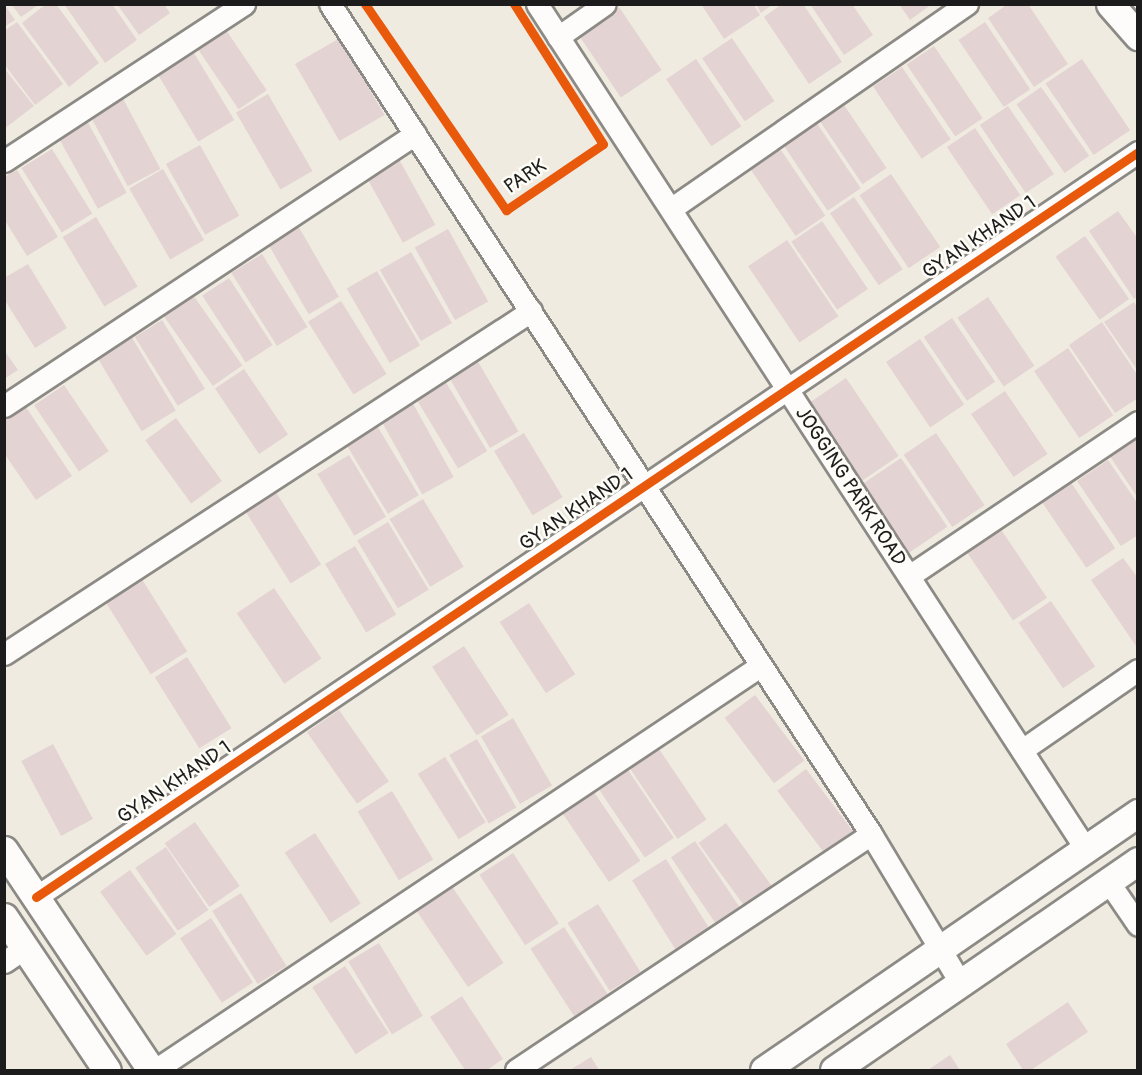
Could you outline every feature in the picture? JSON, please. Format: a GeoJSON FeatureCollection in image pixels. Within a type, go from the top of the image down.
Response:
{"type":"FeatureCollection","features":[{"type":"Feature","properties":{"kind":"street"},"geometry":{"type":"LineString","coordinates":[[4,161],[244,4]]}},
{"type":"Feature","properties":{"kind":"street"},"geometry":{"type":"LineString","coordinates":[[330,4],[760,666],[872,834],[942,948],[960,982]]}},
{"type":"Feature","properties":{"kind":"street","name":"JOGGING PARK ROAD"},"geometry":{"type":"LineString","coordinates":[[537,4],[672,208],[1085,848]]}},
{"type":"Feature","properties":{"kind":"street"},"geometry":{"type":"LineString","coordinates":[[558,37],[605,4]]}},
{"type":"Feature","properties":{"kind":"street"},"geometry":{"type":"LineString","coordinates":[[672,208],[967,4]]}},
{"type":"Feature","properties":{"kind":"street"},"geometry":{"type":"LineString","coordinates":[[1110,4],[1137,36]]}},
{"type":"Feature","properties":{"kind":"street"},"geometry":{"type":"LineString","coordinates":[[4,406],[415,134]]}},
{"type":"Feature","properties":{"kind":"street","name":"GYAN KHAND 1"},"geometry":{"type":"LineString","coordinates":[[36,897],[786,387],[1137,152]]}},
{"type":"Feature","properties":{"kind":"street"},"geometry":{"type":"LineString","coordinates":[[4,654],[531,311]]}},
{"type":"Feature","properties":{"kind":"street"},"geometry":{"type":"LineString","coordinates":[[909,576],[1137,422]]}},
{"type":"Feature","properties":{"kind":"street"},"geometry":{"type":"LineString","coordinates":[[4,850],[153,1071],[760,666]]}},
{"type":"Feature","properties":{"kind":"street"},"geometry":{"type":"LineString","coordinates":[[1022,750],[1137,670]]}},
{"type":"Feature","properties":{"kind":"street"},"geometry":{"type":"LineString","coordinates":[[765,1071],[1137,813]]}},
{"type":"Feature","properties":{"kind":"street"},"geometry":{"type":"LineString","coordinates":[[516,1071],[872,834]]}},
{"type":"Feature","properties":{"kind":"street"},"geometry":{"type":"LineString","coordinates":[[834,1071],[1137,861]]}},
{"type":"Feature","properties":{"kind":"street"},"geometry":{"type":"LineString","coordinates":[[1108,881],[1137,925]]}},
{"type":"Feature","properties":{"kind":"street"},"geometry":{"type":"LineString","coordinates":[[4,917],[15,955],[107,1071]]}},
{"type":"Feature","properties":{"kind":"building"},"geometry":{"type":"Polygon","coordinates":[[[4,4],[15,20],[4,27],[4,4]]]}},
{"type":"Feature","properties":{"kind":"building"},"geometry":{"type":"Polygon","coordinates":[[[46,4],[56,4],[99,63],[69,87],[22,23],[46,4]]]}},
{"type":"Feature","properties":{"kind":"building"},"geometry":{"type":"Polygon","coordinates":[[[64,4],[112,4],[137,40],[105,63],[64,4]]]}},
{"type":"Feature","properties":{"kind":"building"},"geometry":{"type":"Polygon","coordinates":[[[117,4],[164,4],[170,13],[139,35],[117,4]]]}},
{"type":"Feature","properties":{"kind":"building"},"geometry":{"type":"Polygon","coordinates":[[[701,4],[753,4],[760,15],[724,39],[701,4]]]}},
{"type":"Feature","properties":{"kind":"building"},"geometry":{"type":"Polygon","coordinates":[[[756,4],[773,4],[761,13],[756,4]]]}},
{"type":"Feature","properties":{"kind":"building"},"geometry":{"type":"Polygon","coordinates":[[[782,4],[803,4],[842,62],[809,84],[764,17],[782,4]]]}},
{"type":"Feature","properties":{"kind":"building"},"geometry":{"type":"Polygon","coordinates":[[[810,4],[852,4],[873,35],[844,55],[810,4]]]}},
{"type":"Feature","properties":{"kind":"building"},"geometry":{"type":"Polygon","coordinates":[[[899,4],[932,4],[910,20],[899,4]]]}},
{"type":"Feature","properties":{"kind":"building"},"geometry":{"type":"Polygon","coordinates":[[[1008,4],[1028,4],[1068,64],[1034,87],[988,18],[1008,4]]]}},
{"type":"Feature","properties":{"kind":"building"},"geometry":{"type":"Polygon","coordinates":[[[12,5],[38,5],[21,17],[12,5]]]}},
{"type":"Feature","properties":{"kind":"building"},"geometry":{"type":"Polygon","coordinates":[[[619,7],[661,70],[621,97],[578,34],[619,7]]]}},
{"type":"Feature","properties":{"kind":"building"},"geometry":{"type":"Polygon","coordinates":[[[17,22],[63,84],[35,105],[4,64],[4,31],[17,22]]]}},
{"type":"Feature","properties":{"kind":"building"},"geometry":{"type":"Polygon","coordinates":[[[985,22],[1030,89],[1004,107],[958,40],[985,22]]]}},
{"type":"Feature","properties":{"kind":"building"},"geometry":{"type":"Polygon","coordinates":[[[222,24],[267,90],[239,109],[194,43],[222,24]]]}},
{"type":"Feature","properties":{"kind":"building"},"geometry":{"type":"Polygon","coordinates":[[[340,38],[384,115],[339,141],[295,64],[340,38]]]}},
{"type":"Feature","properties":{"kind":"building"},"geometry":{"type":"Polygon","coordinates":[[[732,38],[774,101],[745,121],[702,58],[732,38]]]}},
{"type":"Feature","properties":{"kind":"building"},"geometry":{"type":"Polygon","coordinates":[[[934,46],[983,118],[955,137],[907,64],[934,46]]]}},
{"type":"Feature","properties":{"kind":"building"},"geometry":{"type":"Polygon","coordinates":[[[191,48],[234,120],[198,142],[155,70],[191,48]]]}},
{"type":"Feature","properties":{"kind":"building"},"geometry":{"type":"Polygon","coordinates":[[[696,59],[741,126],[711,146],[666,79],[696,59]]]}},
{"type":"Feature","properties":{"kind":"building"},"geometry":{"type":"Polygon","coordinates":[[[1082,59],[1130,130],[1094,155],[1046,84],[1082,59]]]}},
{"type":"Feature","properties":{"kind":"building"},"geometry":{"type":"Polygon","coordinates":[[[902,67],[951,139],[922,159],[873,87],[902,67]]]}},
{"type":"Feature","properties":{"kind":"building"},"geometry":{"type":"Polygon","coordinates":[[[4,68],[34,106],[4,129],[4,68]]]}},
{"type":"Feature","properties":{"kind":"building"},"geometry":{"type":"Polygon","coordinates":[[[1041,87],[1089,156],[1065,173],[1016,104],[1041,87]]]}},
{"type":"Feature","properties":{"kind":"building"},"geometry":{"type":"Polygon","coordinates":[[[120,93],[160,169],[128,186],[87,110],[120,93]]]}},
{"type":"Feature","properties":{"kind":"building"},"geometry":{"type":"Polygon","coordinates":[[[268,94],[312,171],[280,190],[236,112],[268,94]]]}},
{"type":"Feature","properties":{"kind":"building"},"geometry":{"type":"Polygon","coordinates":[[[844,105],[886,168],[862,184],[820,121],[844,105]]]}},
{"type":"Feature","properties":{"kind":"building"},"geometry":{"type":"Polygon","coordinates":[[[1008,106],[1054,174],[1026,193],[980,125],[1008,106]]]}},
{"type":"Feature","properties":{"kind":"building"},"geometry":{"type":"Polygon","coordinates":[[[87,121],[127,193],[98,209],[58,137],[87,121]]]}},
{"type":"Feature","properties":{"kind":"building"},"geometry":{"type":"Polygon","coordinates":[[[816,122],[861,188],[828,211],[783,144],[816,122]]]}},
{"type":"Feature","properties":{"kind":"building"},"geometry":{"type":"Polygon","coordinates":[[[975,128],[1020,195],[992,214],[947,147],[975,128]]]}},
{"type":"Feature","properties":{"kind":"building"},"geometry":{"type":"Polygon","coordinates":[[[200,145],[239,216],[205,235],[166,164],[200,145]]]}},
{"type":"Feature","properties":{"kind":"building"},"geometry":{"type":"Polygon","coordinates":[[[779,147],[825,216],[796,236],[749,167],[779,147]]]}},
{"type":"Feature","properties":{"kind":"building"},"geometry":{"type":"Polygon","coordinates":[[[52,149],[92,213],[62,233],[21,168],[52,149]]]}},
{"type":"Feature","properties":{"kind":"building"},"geometry":{"type":"Polygon","coordinates":[[[396,154],[435,225],[403,243],[364,172],[396,154]]]}},
{"type":"Feature","properties":{"kind":"building"},"geometry":{"type":"Polygon","coordinates":[[[163,169],[204,240],[170,260],[129,188],[163,169]]]}},
{"type":"Feature","properties":{"kind":"building"},"geometry":{"type":"Polygon","coordinates":[[[17,170],[58,237],[27,256],[4,219],[4,177],[17,170]]]}},
{"type":"Feature","properties":{"kind":"building"},"geometry":{"type":"Polygon","coordinates":[[[891,174],[940,247],[909,268],[859,195],[891,174]]]}},
{"type":"Feature","properties":{"kind":"building"},"geometry":{"type":"Polygon","coordinates":[[[854,197],[903,269],[879,285],[830,213],[854,197]]]}},
{"type":"Feature","properties":{"kind":"building"},"geometry":{"type":"Polygon","coordinates":[[[1118,211],[1138,239],[1138,296],[1134,299],[1089,231],[1118,211]]]}},
{"type":"Feature","properties":{"kind":"building"},"geometry":{"type":"Polygon","coordinates":[[[96,217],[138,286],[104,307],[63,237],[96,217]]]}},
{"type":"Feature","properties":{"kind":"building"},"geometry":{"type":"Polygon","coordinates":[[[822,221],[868,289],[837,310],[791,242],[822,221]]]}},
{"type":"Feature","properties":{"kind":"building"},"geometry":{"type":"Polygon","coordinates":[[[297,224],[339,297],[309,314],[267,242],[297,224]]]}},
{"type":"Feature","properties":{"kind":"building"},"geometry":{"type":"Polygon","coordinates":[[[448,229],[488,302],[455,320],[415,247],[448,229]]]}},
{"type":"Feature","properties":{"kind":"building"},"geometry":{"type":"Polygon","coordinates":[[[1085,236],[1129,299],[1100,320],[1056,257],[1085,236]]]}},
{"type":"Feature","properties":{"kind":"building"},"geometry":{"type":"Polygon","coordinates":[[[787,240],[838,316],[799,343],[748,266],[787,240]]]}},
{"type":"Feature","properties":{"kind":"building"},"geometry":{"type":"Polygon","coordinates":[[[411,252],[452,323],[421,341],[380,270],[411,252]]]}},
{"type":"Feature","properties":{"kind":"building"},"geometry":{"type":"Polygon","coordinates":[[[262,254],[308,327],[277,346],[231,273],[262,254]]]}},
{"type":"Feature","properties":{"kind":"building"},"geometry":{"type":"Polygon","coordinates":[[[28,264],[67,328],[35,348],[4,299],[4,278],[28,264]]]}},
{"type":"Feature","properties":{"kind":"building"},"geometry":{"type":"Polygon","coordinates":[[[377,271],[420,345],[390,363],[347,288],[377,271]]]}},
{"type":"Feature","properties":{"kind":"building"},"geometry":{"type":"Polygon","coordinates":[[[229,278],[273,345],[246,363],[202,295],[229,278]]]}},
{"type":"Feature","properties":{"kind":"building"},"geometry":{"type":"Polygon","coordinates":[[[193,295],[242,365],[213,386],[164,316],[193,295]]]}},
{"type":"Feature","properties":{"kind":"building"},"geometry":{"type":"Polygon","coordinates":[[[988,297],[1034,366],[1004,387],[957,318],[988,297]]]}},
{"type":"Feature","properties":{"kind":"building"},"geometry":{"type":"Polygon","coordinates":[[[341,301],[387,374],[353,395],[308,322],[341,301]]]}},
{"type":"Feature","properties":{"kind":"building"},"geometry":{"type":"Polygon","coordinates":[[[1134,302],[1138,308],[1138,371],[1104,322],[1134,302]]]}},
{"type":"Feature","properties":{"kind":"building"},"geometry":{"type":"Polygon","coordinates":[[[952,318],[995,382],[967,401],[924,337],[952,318]]]}},
{"type":"Feature","properties":{"kind":"building"},"geometry":{"type":"Polygon","coordinates":[[[162,320],[205,389],[178,406],[135,337],[162,320]]]}},
{"type":"Feature","properties":{"kind":"building"},"geometry":{"type":"Polygon","coordinates":[[[1102,322],[1138,376],[1138,398],[1115,413],[1069,345],[1102,322]]]}},
{"type":"Feature","properties":{"kind":"building"},"geometry":{"type":"Polygon","coordinates":[[[131,336],[176,411],[142,431],[97,357],[131,336]]]}},
{"type":"Feature","properties":{"kind":"building"},"geometry":{"type":"Polygon","coordinates":[[[920,339],[964,404],[930,427],[886,362],[920,339]]]}},
{"type":"Feature","properties":{"kind":"building"},"geometry":{"type":"Polygon","coordinates":[[[1068,348],[1113,415],[1079,438],[1034,371],[1068,348]]]}},
{"type":"Feature","properties":{"kind":"building"},"geometry":{"type":"Polygon","coordinates":[[[4,350],[18,370],[4,379],[4,350]]]}},
{"type":"Feature","properties":{"kind":"building"},"geometry":{"type":"Polygon","coordinates":[[[476,358],[518,432],[490,448],[447,375],[476,358]]]}},
{"type":"Feature","properties":{"kind":"building"},"geometry":{"type":"Polygon","coordinates":[[[244,369],[288,434],[259,454],[215,389],[244,369]]]}},
{"type":"Feature","properties":{"kind":"building"},"geometry":{"type":"Polygon","coordinates":[[[846,378],[899,456],[857,484],[805,406],[846,378]]]}},
{"type":"Feature","properties":{"kind":"building"},"geometry":{"type":"Polygon","coordinates":[[[444,379],[487,451],[458,469],[415,397],[444,379]]]}},
{"type":"Feature","properties":{"kind":"building"},"geometry":{"type":"Polygon","coordinates":[[[64,385],[109,451],[79,471],[34,405],[64,385]]]}},
{"type":"Feature","properties":{"kind":"building"},"geometry":{"type":"Polygon","coordinates":[[[1005,391],[1047,454],[1014,477],[971,414],[1005,391]]]}},
{"type":"Feature","properties":{"kind":"building"},"geometry":{"type":"Polygon","coordinates":[[[411,400],[454,477],[422,494],[380,417],[411,400]]]}},
{"type":"Feature","properties":{"kind":"building"},"geometry":{"type":"Polygon","coordinates":[[[24,404],[72,476],[36,500],[4,453],[4,417],[24,404]]]}},
{"type":"Feature","properties":{"kind":"building"},"geometry":{"type":"Polygon","coordinates":[[[176,418],[222,481],[191,503],[145,440],[176,418]]]}},
{"type":"Feature","properties":{"kind":"building"},"geometry":{"type":"Polygon","coordinates":[[[376,424],[419,495],[388,514],[345,443],[376,424]]]}},
{"type":"Feature","properties":{"kind":"building"},"geometry":{"type":"Polygon","coordinates":[[[524,433],[563,497],[533,515],[494,451],[524,433]]]}},
{"type":"Feature","properties":{"kind":"building"},"geometry":{"type":"Polygon","coordinates":[[[936,433],[985,505],[952,527],[904,455],[936,433]]]}},
{"type":"Feature","properties":{"kind":"building"},"geometry":{"type":"Polygon","coordinates":[[[1138,436],[1138,498],[1109,455],[1138,436]]]}},
{"type":"Feature","properties":{"kind":"building"},"geometry":{"type":"Polygon","coordinates":[[[349,455],[386,517],[354,536],[317,474],[349,455]]]}},
{"type":"Feature","properties":{"kind":"building"},"geometry":{"type":"Polygon","coordinates":[[[901,458],[947,527],[906,555],[860,486],[901,458]]]}},
{"type":"Feature","properties":{"kind":"building"},"geometry":{"type":"Polygon","coordinates":[[[1108,460],[1138,504],[1138,535],[1121,546],[1077,481],[1108,460]]]}},
{"type":"Feature","properties":{"kind":"building"},"geometry":{"type":"Polygon","coordinates":[[[1070,481],[1115,548],[1086,568],[1041,501],[1070,481]]]}},
{"type":"Feature","properties":{"kind":"building"},"geometry":{"type":"Polygon","coordinates":[[[274,489],[321,564],[291,584],[243,508],[274,489]]]}},
{"type":"Feature","properties":{"kind":"building"},"geometry":{"type":"Polygon","coordinates":[[[423,499],[464,567],[430,587],[390,519],[423,499]]]}},
{"type":"Feature","properties":{"kind":"building"},"geometry":{"type":"Polygon","coordinates":[[[388,522],[429,590],[398,608],[357,541],[388,522]]]}},
{"type":"Feature","properties":{"kind":"building"},"geometry":{"type":"Polygon","coordinates":[[[1000,528],[1047,598],[1013,621],[966,551],[1000,528]]]}},
{"type":"Feature","properties":{"kind":"building"},"geometry":{"type":"Polygon","coordinates":[[[355,546],[396,615],[366,633],[325,564],[355,546]]]}},
{"type":"Feature","properties":{"kind":"building"},"geometry":{"type":"Polygon","coordinates":[[[1123,558],[1138,578],[1138,649],[1091,580],[1123,558]]]}},
{"type":"Feature","properties":{"kind":"building"},"geometry":{"type":"Polygon","coordinates":[[[140,576],[187,651],[151,674],[104,599],[140,576]]]}},
{"type":"Feature","properties":{"kind":"building"},"geometry":{"type":"Polygon","coordinates":[[[274,588],[322,658],[284,684],[237,613],[274,588]]]}},
{"type":"Feature","properties":{"kind":"building"},"geometry":{"type":"Polygon","coordinates":[[[1051,601],[1095,666],[1063,688],[1019,623],[1051,601]]]}},
{"type":"Feature","properties":{"kind":"building"},"geometry":{"type":"Polygon","coordinates":[[[529,603],[575,674],[546,693],[500,622],[529,603]]]}},
{"type":"Feature","properties":{"kind":"building"},"geometry":{"type":"Polygon","coordinates":[[[464,646],[509,715],[477,735],[432,667],[464,646]]]}},
{"type":"Feature","properties":{"kind":"building"},"geometry":{"type":"Polygon","coordinates":[[[187,657],[232,728],[199,748],[155,677],[187,657]]]}},
{"type":"Feature","properties":{"kind":"building"},"geometry":{"type":"Polygon","coordinates":[[[755,695],[804,760],[774,783],[725,718],[755,695]]]}},
{"type":"Feature","properties":{"kind":"building"},"geometry":{"type":"Polygon","coordinates":[[[339,710],[389,781],[357,804],[307,732],[339,710]]]}},
{"type":"Feature","properties":{"kind":"building"},"geometry":{"type":"Polygon","coordinates":[[[513,718],[552,786],[520,804],[481,736],[513,718]]]}},
{"type":"Feature","properties":{"kind":"building"},"geometry":{"type":"Polygon","coordinates":[[[477,739],[516,807],[489,823],[449,755],[477,739]]]}},
{"type":"Feature","properties":{"kind":"building"},"geometry":{"type":"Polygon","coordinates":[[[53,744],[93,819],[61,836],[21,761],[53,744]]]}},
{"type":"Feature","properties":{"kind":"building"},"geometry":{"type":"Polygon","coordinates":[[[659,749],[707,819],[678,839],[630,769],[659,749]]]}},
{"type":"Feature","properties":{"kind":"building"},"geometry":{"type":"Polygon","coordinates":[[[445,757],[486,822],[459,839],[418,774],[445,757]]]}},
{"type":"Feature","properties":{"kind":"building"},"geometry":{"type":"Polygon","coordinates":[[[806,769],[855,834],[826,855],[777,791],[806,769]]]}},
{"type":"Feature","properties":{"kind":"building"},"geometry":{"type":"Polygon","coordinates":[[[628,770],[674,838],[645,858],[599,790],[628,770]]]}},
{"type":"Feature","properties":{"kind":"building"},"geometry":{"type":"Polygon","coordinates":[[[392,791],[433,860],[399,880],[358,812],[392,791]]]}},
{"type":"Feature","properties":{"kind":"building"},"geometry":{"type":"Polygon","coordinates":[[[594,792],[640,861],[609,882],[562,813],[594,792]]]}},
{"type":"Feature","properties":{"kind":"building"},"geometry":{"type":"Polygon","coordinates":[[[195,822],[240,886],[209,907],[165,843],[195,822]]]}},
{"type":"Feature","properties":{"kind":"building"},"geometry":{"type":"Polygon","coordinates":[[[726,823],[774,889],[747,909],[698,843],[726,823]]]}},
{"type":"Feature","properties":{"kind":"building"},"geometry":{"type":"Polygon","coordinates":[[[315,833],[361,903],[331,923],[285,853],[315,833]]]}},
{"type":"Feature","properties":{"kind":"building"},"geometry":{"type":"Polygon","coordinates":[[[695,841],[739,906],[715,923],[671,857],[695,841]]]}},
{"type":"Feature","properties":{"kind":"building"},"geometry":{"type":"Polygon","coordinates":[[[166,847],[208,910],[178,931],[135,868],[166,847]]]}},
{"type":"Feature","properties":{"kind":"building"},"geometry":{"type":"Polygon","coordinates":[[[513,853],[559,923],[525,945],[479,875],[513,853]]]}},
{"type":"Feature","properties":{"kind":"building"},"geometry":{"type":"Polygon","coordinates":[[[666,859],[710,929],[676,951],[632,880],[666,859]]]}},
{"type":"Feature","properties":{"kind":"building"},"geometry":{"type":"Polygon","coordinates":[[[130,870],[176,934],[147,956],[100,892],[130,870]]]}},
{"type":"Feature","properties":{"kind":"building"},"geometry":{"type":"Polygon","coordinates":[[[451,885],[504,963],[468,987],[415,909],[451,885]]]}},
{"type":"Feature","properties":{"kind":"building"},"geometry":{"type":"Polygon","coordinates":[[[241,893],[287,966],[258,984],[212,911],[241,893]]]}},
{"type":"Feature","properties":{"kind":"building"},"geometry":{"type":"Polygon","coordinates":[[[598,904],[640,972],[610,991],[567,923],[598,904]]]}},
{"type":"Feature","properties":{"kind":"building"},"geometry":{"type":"Polygon","coordinates":[[[211,918],[253,983],[222,1003],[180,938],[211,918]]]}},
{"type":"Feature","properties":{"kind":"building"},"geometry":{"type":"Polygon","coordinates":[[[564,927],[608,994],[574,1016],[530,949],[564,927]]]}},
{"type":"Feature","properties":{"kind":"building"},"geometry":{"type":"Polygon","coordinates":[[[379,943],[423,1016],[392,1034],[348,962],[379,943]]]}},
{"type":"Feature","properties":{"kind":"building"},"geometry":{"type":"Polygon","coordinates":[[[345,966],[389,1033],[356,1054],[312,987],[345,966]]]}},
{"type":"Feature","properties":{"kind":"building"},"geometry":{"type":"Polygon","coordinates":[[[462,996],[503,1059],[487,1070],[465,1070],[430,1017],[462,996]]]}},
{"type":"Feature","properties":{"kind":"building"},"geometry":{"type":"Polygon","coordinates":[[[1068,1002],[1088,1032],[1031,1070],[1023,1070],[1006,1044],[1068,1002]]]}},
{"type":"Feature","properties":{"kind":"building"},"geometry":{"type":"Polygon","coordinates":[[[950,1055],[960,1070],[928,1070],[950,1055]]]}},
{"type":"Feature","properties":{"kind":"building"},"geometry":{"type":"Polygon","coordinates":[[[591,1057],[599,1070],[570,1070],[591,1057]]]}},
{"type":"Feature","properties":{"kind":"cycle path","name":"PARK"},"geometry":{"type":"LineString","coordinates":[[365,4],[506,210],[603,144],[514,4]]}},
{"type":"Feature","properties":{"kind":"cycle path"},"geometry":{"type":"LineString","coordinates":[[36,897],[1138,152]]}}]}
